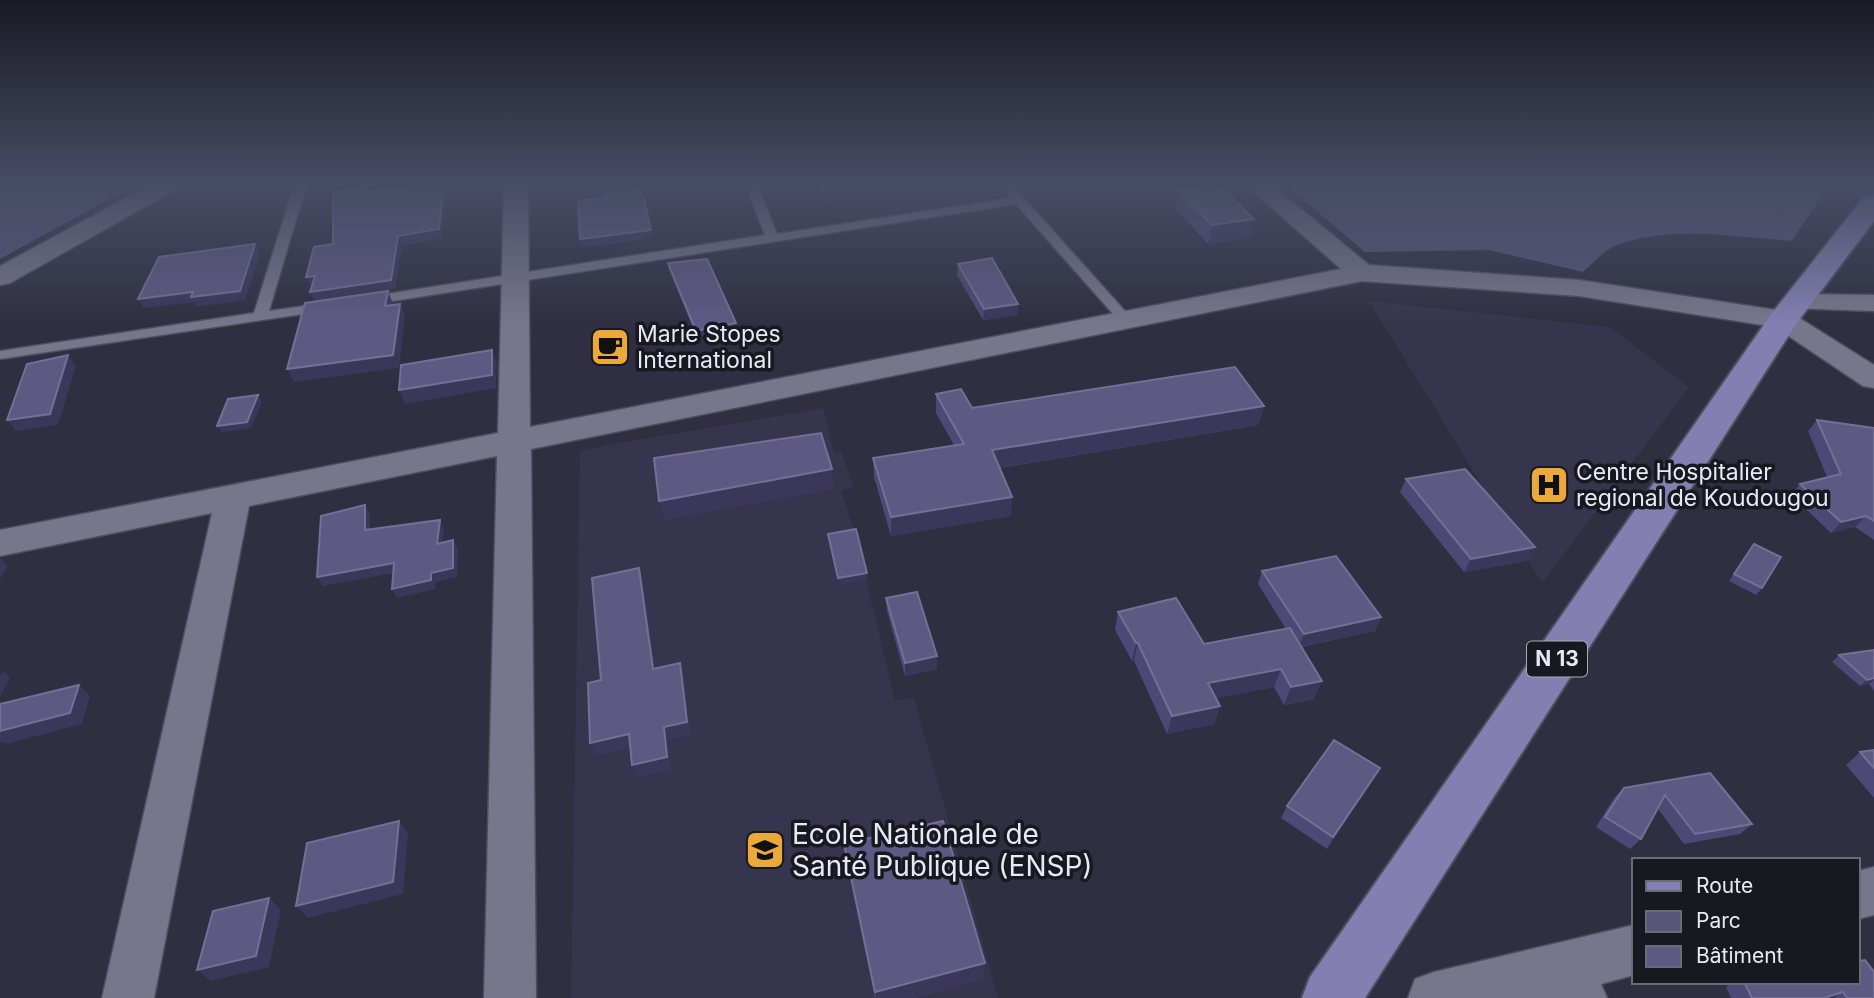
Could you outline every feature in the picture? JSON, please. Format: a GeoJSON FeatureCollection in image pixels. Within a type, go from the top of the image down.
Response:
{"type":"FeatureCollection","features":[{"type":"Feature","properties":{"kind":"main road","name":"N 13"},"geometry":{"type":"LineString","coordinates":[[1331,998],[1790,311],[1855,233]]}},
{"type":"Feature","properties":{"kind":"street"},"geometry":{"type":"LineString","coordinates":[[0,277],[81,233]]}},
{"type":"Feature","properties":{"kind":"street"},"geometry":{"type":"LineString","coordinates":[[510,998],[515,233]]}},
{"type":"Feature","properties":{"kind":"street"},"geometry":{"type":"LineString","coordinates":[[1314,233],[1362,273]]}},
{"type":"Feature","properties":{"kind":"street"},"geometry":{"type":"LineString","coordinates":[[0,543],[1362,273],[1579,288],[1790,311],[1874,303]]}},
{"type":"Feature","properties":{"kind":"street"},"geometry":{"type":"LineString","coordinates":[[1790,311],[1874,379]]}},
{"type":"Feature","properties":{"kind":"street"},"geometry":{"type":"LineString","coordinates":[[128,998],[233,497]]}},
{"type":"Feature","properties":{"kind":"street"},"geometry":{"type":"LineString","coordinates":[[1434,998],[1571,983],[1632,951]]}},
{"type":"Feature","properties":{"kind":"lane"},"geometry":{"type":"LineString","coordinates":[[260,317],[286,233]]}},
{"type":"Feature","properties":{"kind":"lane"},"geometry":{"type":"LineString","coordinates":[[770,233],[773,239]]}},
{"type":"Feature","properties":{"kind":"lane"},"geometry":{"type":"LineString","coordinates":[[0,355],[814,233]]}},
{"type":"Feature","properties":{"kind":"lane"},"geometry":{"type":"LineString","coordinates":[[1048,233],[1126,320]]}},
{"type":"Feature","properties":{"kind":"shaded area","name":"Centre Hospitalier regional de Koudougou"},"geometry":{"type":"Polygon","coordinates":[[[1369,301],[1610,327],[1689,387],[1542,583],[1369,301]]]}},
{"type":"Feature","properties":{"kind":"shaded area","name":"Ecole Nationale de Santé Publique (ENSP)"},"geometry":{"type":"Polygon","coordinates":[[[823,408],[834,453],[842,452],[853,487],[841,491],[856,536],[895,701],[914,698],[998,998],[571,998],[580,450],[823,408]]]}},
{"type":"Feature","properties":{"kind":"green space"},"geometry":{"type":"Polygon","coordinates":[[[0,233],[48,233],[0,259],[0,233]]]}},
{"type":"Feature","properties":{"kind":"green space"},"geometry":{"type":"Polygon","coordinates":[[[1342,233],[1798,233],[1792,241],[1704,234],[1659,235],[1637,239],[1613,247],[1583,272],[1489,250],[1365,252],[1342,233]]]}},
{"type":"Feature","properties":{"kind":"building"},"geometry":{"type":"Polygon","coordinates":[[[333,233],[418,233],[398,236],[391,280],[310,292],[315,276],[306,277],[314,247],[333,244],[333,233]]]}},
{"type":"Feature","properties":{"kind":"building"},"geometry":{"type":"Polygon","coordinates":[[[580,233],[631,233],[580,239],[580,233]]]}},
{"type":"Feature","properties":{"kind":"building"},"geometry":{"type":"Polygon","coordinates":[[[255,244],[240,291],[191,297],[193,292],[138,299],[159,257],[255,244]]]}},
{"type":"Feature","properties":{"kind":"building"},"geometry":{"type":"Polygon","coordinates":[[[992,258],[1018,304],[984,309],[958,264],[992,258]]]}},
{"type":"Feature","properties":{"kind":"building"},"geometry":{"type":"Polygon","coordinates":[[[707,259],[736,323],[696,331],[668,263],[707,259]]]}},
{"type":"Feature","properties":{"kind":"building"},"geometry":{"type":"Polygon","coordinates":[[[388,291],[385,306],[400,304],[393,355],[287,369],[305,303],[388,291]]]}},
{"type":"Feature","properties":{"kind":"building"},"geometry":{"type":"Polygon","coordinates":[[[492,350],[492,375],[399,390],[401,365],[492,350]]]}},
{"type":"Feature","properties":{"kind":"building"},"geometry":{"type":"Polygon","coordinates":[[[68,355],[50,414],[7,420],[27,364],[68,355]]]}},
{"type":"Feature","properties":{"kind":"building"},"geometry":{"type":"Polygon","coordinates":[[[1235,367],[1264,406],[992,450],[1012,497],[891,517],[873,458],[964,444],[936,394],[961,389],[972,408],[1235,367]]]}},
{"type":"Feature","properties":{"kind":"building"},"geometry":{"type":"Polygon","coordinates":[[[258,395],[247,422],[217,426],[228,399],[258,395]]]}},
{"type":"Feature","properties":{"kind":"building"},"geometry":{"type":"Polygon","coordinates":[[[1817,420],[1874,428],[1874,521],[1866,516],[1841,522],[1800,484],[1841,474],[1817,420]]]}},
{"type":"Feature","properties":{"kind":"building"},"geometry":{"type":"Polygon","coordinates":[[[821,433],[832,469],[659,501],[654,458],[821,433]]]}},
{"type":"Feature","properties":{"kind":"building"},"geometry":{"type":"Polygon","coordinates":[[[1465,469],[1535,547],[1471,559],[1406,479],[1465,469]]]}},
{"type":"Feature","properties":{"kind":"building"},"geometry":{"type":"Polygon","coordinates":[[[365,505],[365,530],[440,520],[437,544],[453,540],[453,568],[431,573],[431,580],[392,589],[394,563],[317,577],[321,516],[365,505]]]}},
{"type":"Feature","properties":{"kind":"building"},"geometry":{"type":"Polygon","coordinates":[[[856,529],[867,573],[838,578],[828,534],[856,529]]]}},
{"type":"Feature","properties":{"kind":"building"},"geometry":{"type":"Polygon","coordinates":[[[1754,544],[1781,557],[1762,588],[1734,574],[1754,544]]]}},
{"type":"Feature","properties":{"kind":"building"},"geometry":{"type":"Polygon","coordinates":[[[1336,556],[1381,617],[1304,634],[1262,571],[1336,556]]]}},
{"type":"Feature","properties":{"kind":"building"},"geometry":{"type":"Polygon","coordinates":[[[639,568],[653,669],[680,663],[687,722],[664,727],[667,757],[632,765],[629,734],[590,743],[588,683],[601,680],[592,578],[639,568]]]}},
{"type":"Feature","properties":{"kind":"building"},"geometry":{"type":"Polygon","coordinates":[[[917,592],[937,656],[905,663],[886,598],[917,592]]]}},
{"type":"Feature","properties":{"kind":"building"},"geometry":{"type":"Polygon","coordinates":[[[1176,598],[1204,644],[1290,628],[1322,681],[1291,687],[1281,669],[1208,683],[1220,706],[1172,716],[1138,643],[1118,612],[1176,598]]]}},
{"type":"Feature","properties":{"kind":"building"},"geometry":{"type":"Polygon","coordinates":[[[1874,650],[1874,678],[1867,680],[1839,655],[1874,650]]]}},
{"type":"Feature","properties":{"kind":"building"},"geometry":{"type":"Polygon","coordinates":[[[79,685],[70,713],[0,731],[0,704],[79,685]]]}},
{"type":"Feature","properties":{"kind":"building"},"geometry":{"type":"Polygon","coordinates":[[[1334,740],[1380,768],[1333,837],[1287,806],[1334,740]]]}},
{"type":"Feature","properties":{"kind":"building"},"geometry":{"type":"Polygon","coordinates":[[[1874,750],[1874,768],[1860,752],[1874,750]]]}},
{"type":"Feature","properties":{"kind":"building"},"geometry":{"type":"Polygon","coordinates":[[[1710,773],[1752,824],[1695,834],[1665,795],[1641,839],[1605,817],[1624,788],[1710,773]]]}},
{"type":"Feature","properties":{"kind":"building"},"geometry":{"type":"Polygon","coordinates":[[[399,821],[393,882],[296,906],[307,843],[399,821]]]}},
{"type":"Feature","properties":{"kind":"building"},"geometry":{"type":"Polygon","coordinates":[[[943,821],[985,963],[875,992],[844,844],[943,821]]]}},
{"type":"Feature","properties":{"kind":"building"},"geometry":{"type":"Polygon","coordinates":[[[269,898],[256,956],[197,970],[213,911],[269,898]]]}},
{"type":"Feature","properties":{"kind":"building"},"geometry":{"type":"Polygon","coordinates":[[[1865,960],[1874,972],[1874,998],[1847,998],[1843,992],[1824,998],[1752,998],[1745,984],[1860,984],[1860,961],[1865,960]]]}},
{"type":"Feature","properties":{"kind":"place","name":"Marie Stopes International"},"geometry":{"type":"Point","coordinates":[610,347]}},
{"type":"Feature","properties":{"kind":"place","name":"Centre Hospitalier regional de Koudougou"},"geometry":{"type":"Point","coordinates":[1549,485]}},
{"type":"Feature","properties":{"kind":"place","name":"Ecole Nationale de Santé Publique (ENSP)"},"geometry":{"type":"Point","coordinates":[765,850]}}]}
